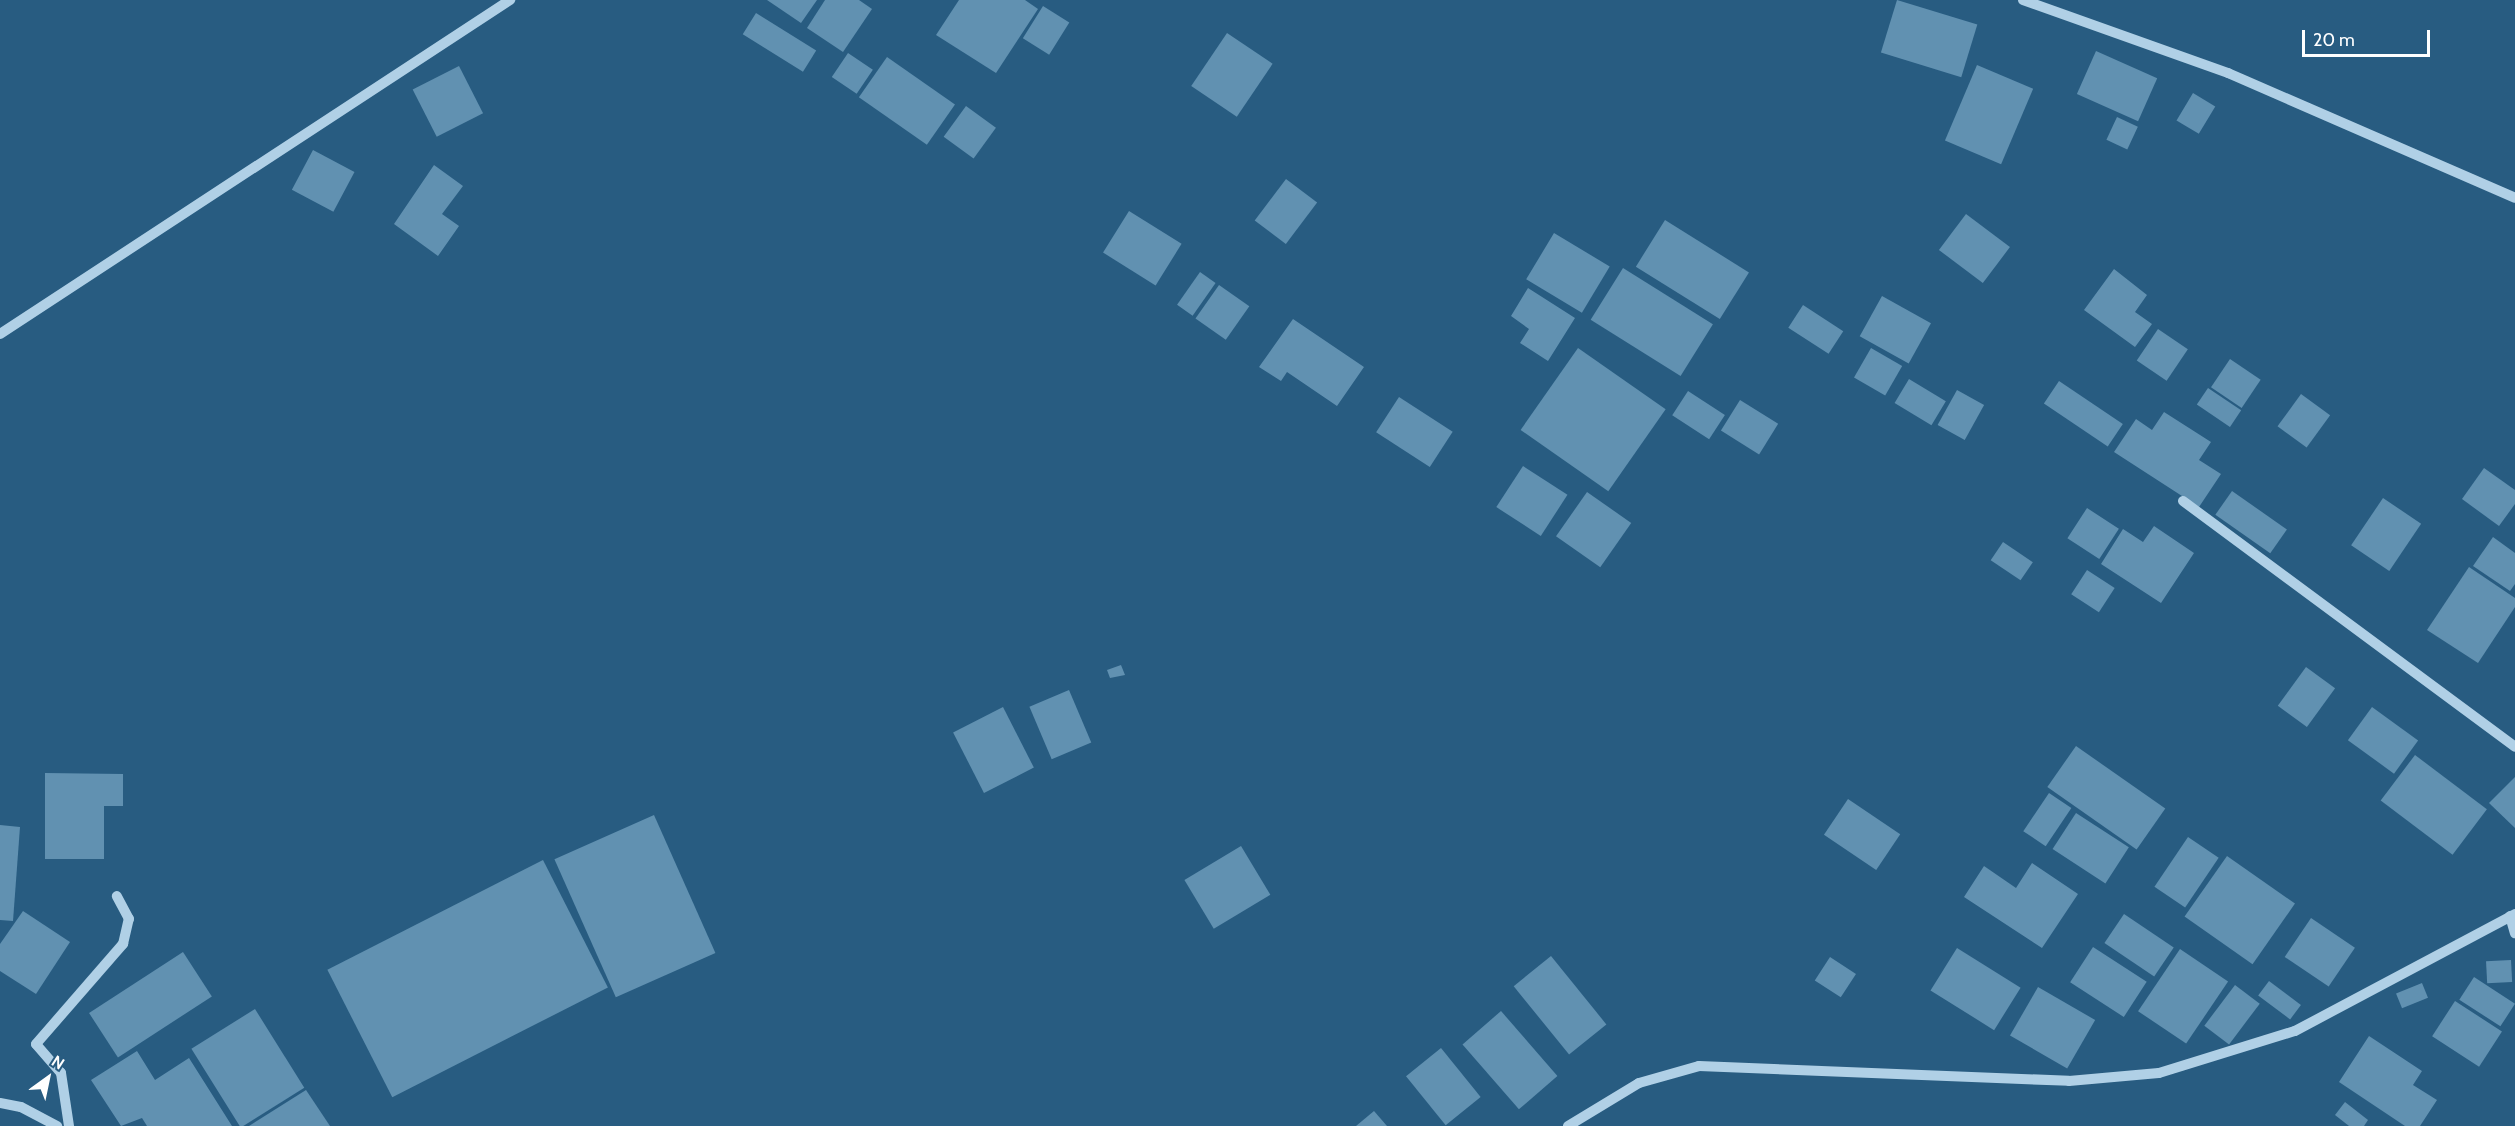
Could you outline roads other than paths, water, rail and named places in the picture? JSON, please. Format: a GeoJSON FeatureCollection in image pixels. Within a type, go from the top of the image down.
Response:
{"type":"FeatureCollection","features":[{"type":"Feature","properties":{"kind":"street"},"geometry":{"type":"LineString","coordinates":[[0,334],[510,0]]}},
{"type":"Feature","properties":{"kind":"street"},"geometry":{"type":"LineString","coordinates":[[2023,0],[2228,73],[2515,198]]}},
{"type":"Feature","properties":{"kind":"street"},"geometry":{"type":"LineString","coordinates":[[2183,501],[2515,747]]}},
{"type":"Feature","properties":{"kind":"street"},"geometry":{"type":"LineString","coordinates":[[69,1126],[61,1073],[36,1044],[123,944],[129,919],[117,896]]}},
{"type":"Feature","properties":{"kind":"street"},"geometry":{"type":"LineString","coordinates":[[1568,1126],[1639,1083],[1699,1066],[2069,1081],[2159,1073],[2295,1031],[2513,915],[2515,933]]}},
{"type":"Feature","properties":{"kind":"street"},"geometry":{"type":"LineString","coordinates":[[0,1104],[21,1107],[57,1126]]}}]}
